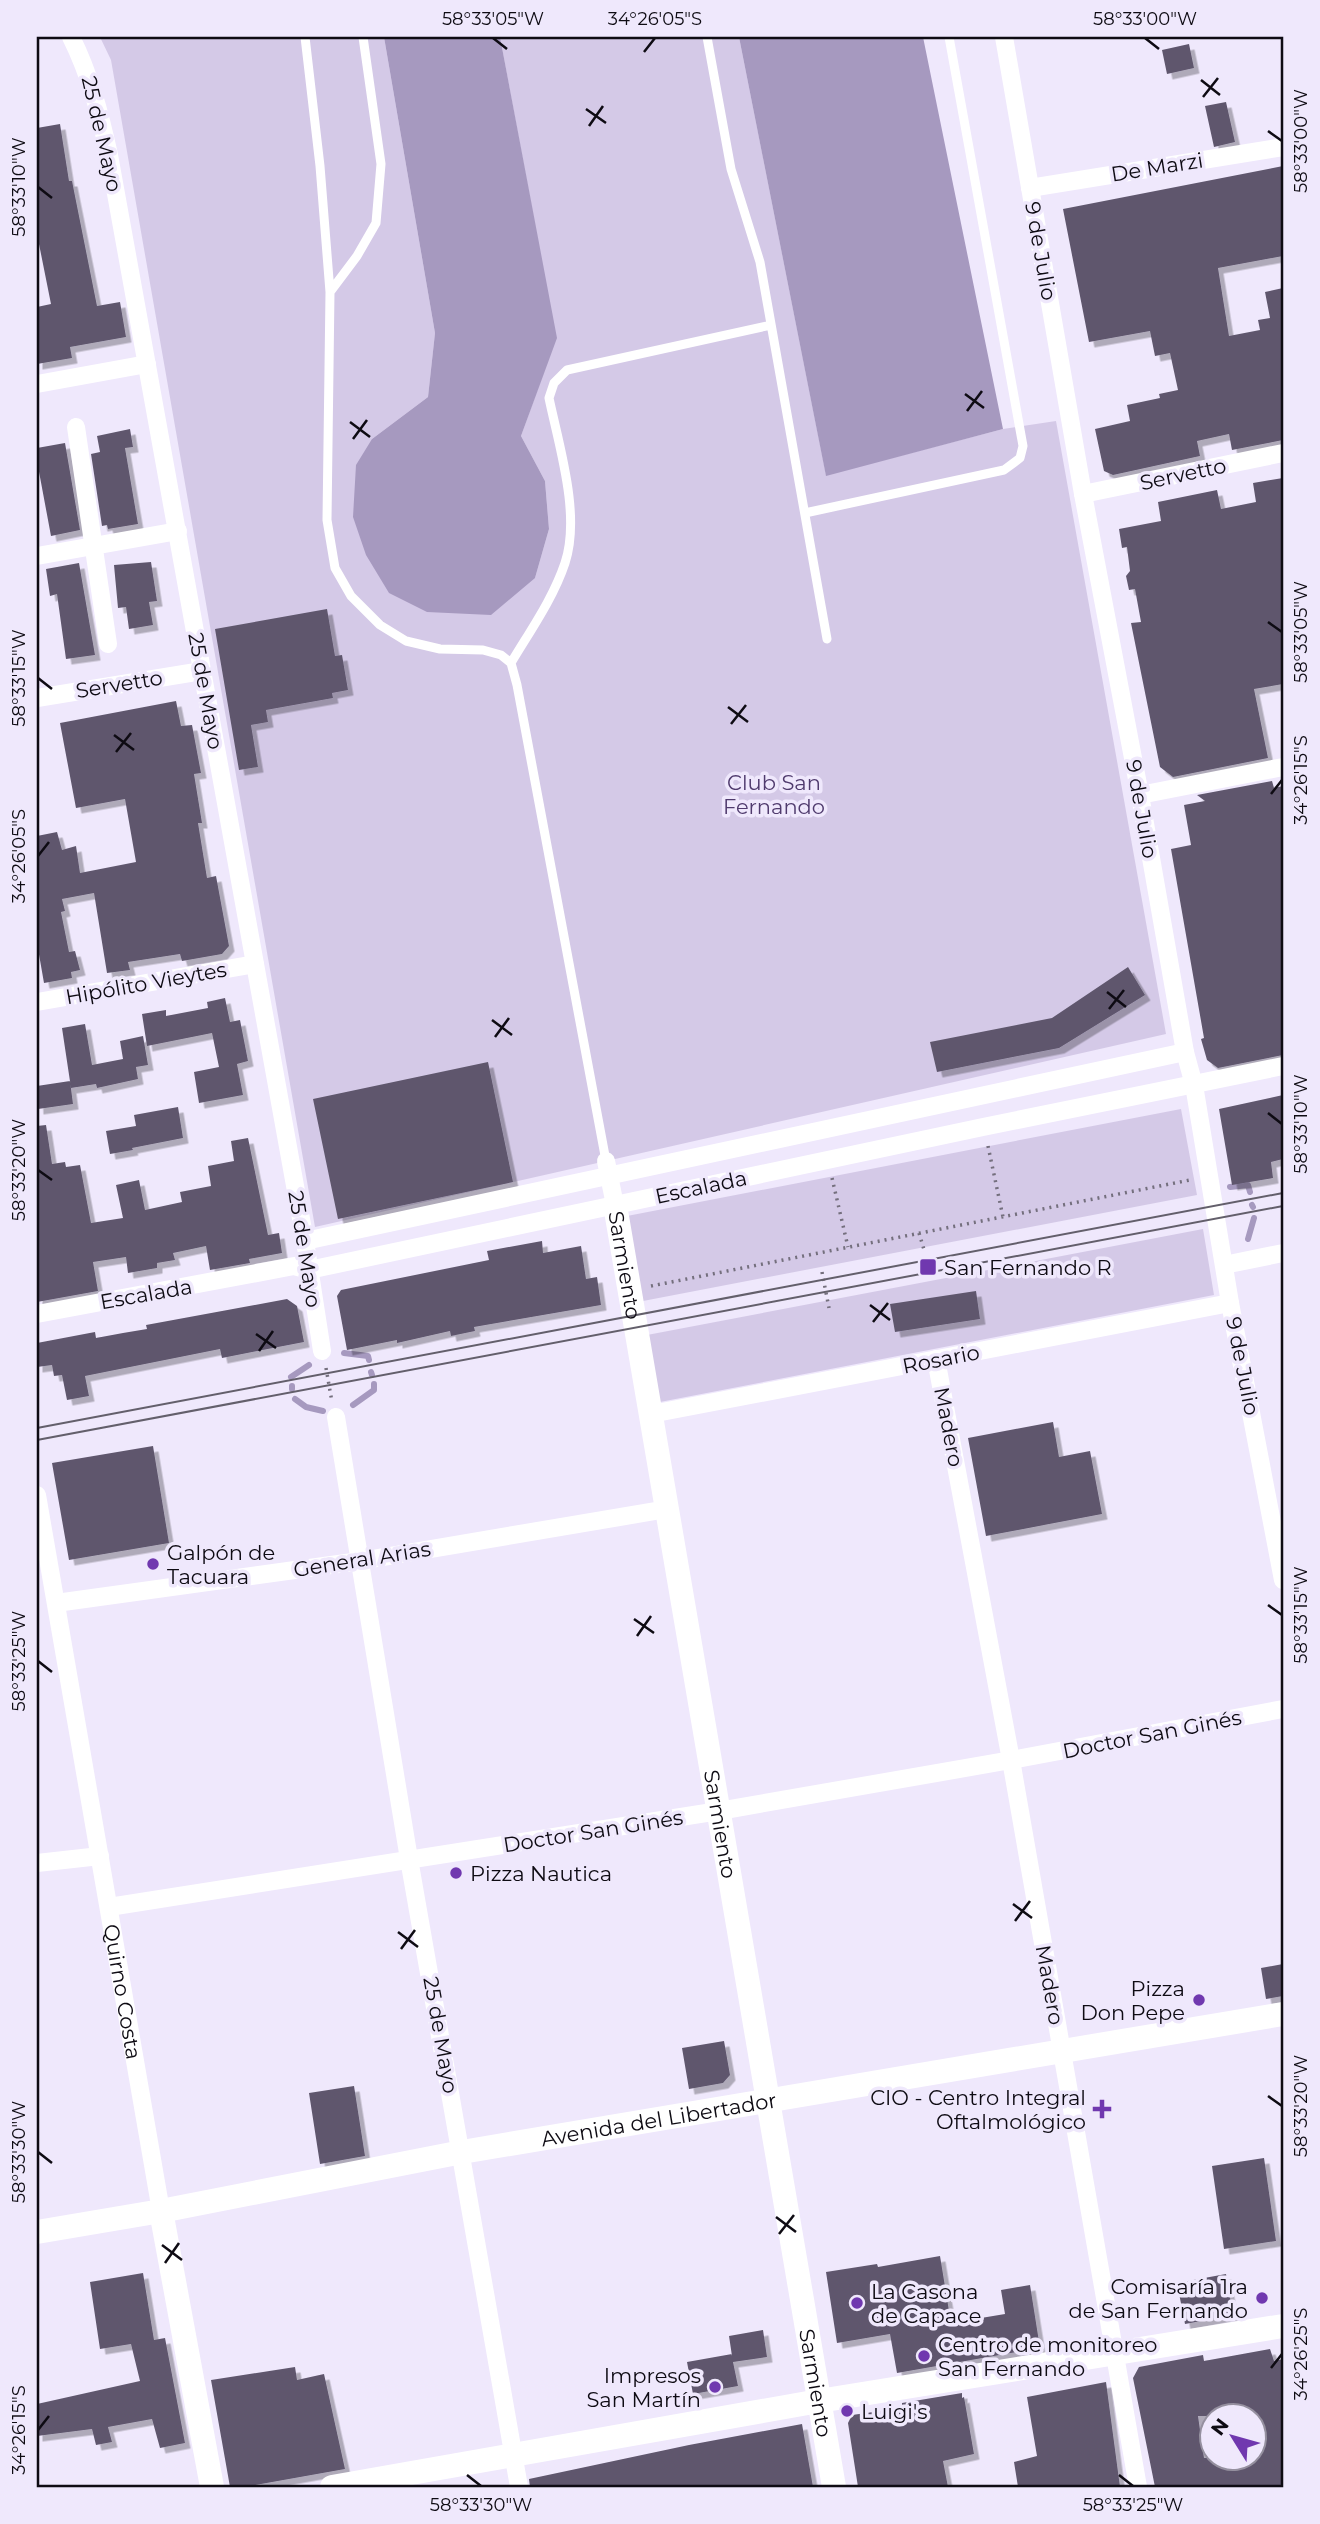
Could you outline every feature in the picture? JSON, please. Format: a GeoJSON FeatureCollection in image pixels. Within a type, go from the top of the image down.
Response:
{"type":"FeatureCollection","features":[{"type":"Feature","properties":{"kind":"main road","name":"Sarmiento"},"geometry":{"type":"LineString","coordinates":[[615,1205],[834,2487]]}},
{"type":"Feature","properties":{"kind":"main road","name":"Avenida del Libertador"},"geometry":{"type":"LineString","coordinates":[[37,2232],[161,2211],[462,2152],[1283,2014]]}},
{"type":"Feature","properties":{"kind":"main road","name":"Quirno Costa"},"geometry":{"type":"LineString","coordinates":[[161,2211],[212,2487]]}},
{"type":"Feature","properties":{"kind":"main road"},"geometry":{"type":"LineString","coordinates":[[332,2487],[819,2401],[1283,2326]]}},
{"type":"Feature","properties":{"kind":"street","name":"25 de Mayo"},"geometry":{"type":"LineString","coordinates":[[71,37],[86,66],[99,109],[178,531],[305,1241],[322,1351]]}},
{"type":"Feature","properties":{"kind":"street","name":"9 de Julio"},"geometry":{"type":"LineString","coordinates":[[1004,37],[1083,494],[1185,1052],[1194,1085],[1230,1303],[1283,1580]]}},
{"type":"Feature","properties":{"kind":"street","name":"De Marzi"},"geometry":{"type":"LineString","coordinates":[[1030,188],[1283,147]]}},
{"type":"Feature","properties":{"kind":"street"},"geometry":{"type":"LineString","coordinates":[[37,384],[147,364]]}},
{"type":"Feature","properties":{"kind":"street"},"geometry":{"type":"LineString","coordinates":[[76,426],[108,644]]}},
{"type":"Feature","properties":{"kind":"street","name":"Servetto"},"geometry":{"type":"LineString","coordinates":[[1083,494],[1283,453]]}},
{"type":"Feature","properties":{"kind":"street"},"geometry":{"type":"LineString","coordinates":[[37,556],[178,531]]}},
{"type":"Feature","properties":{"kind":"street","name":"Servetto"},"geometry":{"type":"LineString","coordinates":[[37,698],[202,671]]}},
{"type":"Feature","properties":{"kind":"street"},"geometry":{"type":"LineString","coordinates":[[1140,795],[1283,767]]}},
{"type":"Feature","properties":{"kind":"street","name":"Hipólito Vieytes"},"geometry":{"type":"LineString","coordinates":[[37,1002],[255,964]]}},
{"type":"Feature","properties":{"kind":"street","name":"Escalada"},"geometry":{"type":"LineString","coordinates":[[305,1241],[608,1168],[1185,1052]]}},
{"type":"Feature","properties":{"kind":"street","name":"Escalada"},"geometry":{"type":"LineString","coordinates":[[37,1314],[294,1266],[309,1270],[1283,1066]]}},
{"type":"Feature","properties":{"kind":"street","name":"Sarmiento"},"geometry":{"type":"LineString","coordinates":[[608,1168],[615,1205]]}},
{"type":"Feature","properties":{"kind":"street"},"geometry":{"type":"LineString","coordinates":[[1224,1265],[1283,1253]]}},
{"type":"Feature","properties":{"kind":"street","name":"Rosario"},"geometry":{"type":"LineString","coordinates":[[651,1414],[1230,1303]]}},
{"type":"Feature","properties":{"kind":"street","name":"Madero"},"geometry":{"type":"LineString","coordinates":[[936,1359],[1011,1760],[1138,2487]]}},
{"type":"Feature","properties":{"kind":"street","name":"25 de Mayo"},"geometry":{"type":"LineString","coordinates":[[336,1417],[519,2487]]}},
{"type":"Feature","properties":{"kind":"street","name":"Quirno Costa"},"geometry":{"type":"LineString","coordinates":[[37,1495],[161,2211]]}},
{"type":"Feature","properties":{"kind":"street","name":"General Arias"},"geometry":{"type":"LineString","coordinates":[[56,1603],[360,1561],[667,1509]]}},
{"type":"Feature","properties":{"kind":"street","name":"Doctor San Ginés"},"geometry":{"type":"LineString","coordinates":[[109,1907],[719,1811],[1283,1709]]}},
{"type":"Feature","properties":{"kind":"street"},"geometry":{"type":"LineString","coordinates":[[37,1863],[100,1856]]}},
{"type":"Feature","properties":{"kind":"lane"},"geometry":{"type":"LineString","coordinates":[[305,37],[320,166],[330,292],[327,520],[335,568],[351,596],[380,625],[406,641],[440,649],[483,650],[501,655],[511,663],[608,1168]]}},
{"type":"Feature","properties":{"kind":"lane"},"geometry":{"type":"LineString","coordinates":[[330,292],[357,256],[376,223],[381,164],[363,37]]}},
{"type":"Feature","properties":{"kind":"lane"},"geometry":{"type":"LineString","coordinates":[[707,37],[732,169],[760,262],[827,639]]}},
{"type":"Feature","properties":{"kind":"lane"},"geometry":{"type":"LineString","coordinates":[[805,513],[1004,470],[1020,458],[1023,446],[948,37]]}},
{"type":"Feature","properties":{"kind":"lane"},"geometry":{"type":"LineString","coordinates":[[511,663],[551,598],[566,561],[570,529],[569,500],[549,398],[554,383],[567,370],[771,325]]}},
{"type":"Feature","properties":{"kind":"path"},"geometry":{"type":"LineString","coordinates":[[983,1127],[1003,1217]]}},
{"type":"Feature","properties":{"kind":"path"},"geometry":{"type":"LineString","coordinates":[[828,1160],[848,1247]]}},
{"type":"Feature","properties":{"kind":"path"},"geometry":{"type":"LineString","coordinates":[[630,1290],[1209,1176]]}},
{"type":"Feature","properties":{"kind":"path"},"geometry":{"type":"LineString","coordinates":[[919,1233],[925,1253]]}},
{"type":"Feature","properties":{"kind":"path"},"geometry":{"type":"LineString","coordinates":[[822,1272],[829,1308]]}},
{"type":"Feature","properties":{"kind":"path"},"geometry":{"type":"LineString","coordinates":[[322,1351],[336,1417]]}},
{"type":"Feature","properties":{"kind":"green space","name":"Club San Fernando"},"geometry":{"type":"Polygon","coordinates":[[[100,37],[384,37],[435,333],[428,397],[372,439],[535,578],[549,529],[545,481],[521,436],[556,338],[500,37],[739,37],[826,475],[1003,429],[1056,421],[1166,1034],[315,1227],[111,60],[100,37]]]}},
{"type":"Feature","properties":{"kind":"green space"},"geometry":{"type":"Polygon","coordinates":[[[1181,1109],[1197,1195],[643,1301],[627,1216],[1181,1109]]]}},
{"type":"Feature","properties":{"kind":"green space"},"geometry":{"type":"Polygon","coordinates":[[[1203,1229],[1214,1295],[660,1402],[647,1335],[1203,1229]]]}},
{"type":"Feature","properties":{"kind":"shaded area"},"geometry":{"type":"Polygon","coordinates":[[[384,37],[500,37],[557,338],[521,436],[545,481],[549,529],[535,578],[491,615],[427,612],[389,593],[366,555],[353,517],[356,465],[372,439],[428,397],[435,333],[384,37]]]}},
{"type":"Feature","properties":{"kind":"shaded area"},"geometry":{"type":"Polygon","coordinates":[[[739,37],[923,37],[1003,429],[826,476],[739,37]]]}},
{"type":"Feature","properties":{"kind":"building"},"geometry":{"type":"Polygon","coordinates":[[[1189,44],[1194,68],[1167,74],[1162,50],[1189,44]]]}},
{"type":"Feature","properties":{"kind":"building"},"geometry":{"type":"Polygon","coordinates":[[[1226,102],[1235,142],[1214,147],[1205,106],[1226,102]]]}},
{"type":"Feature","properties":{"kind":"building"},"geometry":{"type":"Polygon","coordinates":[[[60,124],[69,181],[72,181],[97,306],[120,302],[126,337],[70,347],[72,358],[37,364],[37,307],[51,304],[37,234],[37,128],[60,124]]]}},
{"type":"Feature","properties":{"kind":"building"},"geometry":{"type":"Polygon","coordinates":[[[1283,166],[1283,256],[1218,268],[1229,336],[1260,330],[1258,320],[1270,318],[1265,292],[1283,288],[1283,440],[1232,450],[1229,434],[1197,441],[1200,456],[1113,475],[1104,471],[1095,429],[1130,421],[1127,405],[1160,398],[1159,394],[1178,390],[1170,353],[1155,356],[1150,331],[1089,342],[1063,209],[1283,166]]]}},
{"type":"Feature","properties":{"kind":"building"},"geometry":{"type":"Polygon","coordinates":[[[130,429],[133,447],[125,448],[138,524],[108,529],[107,525],[102,526],[91,454],[100,452],[97,436],[130,429]]]}},
{"type":"Feature","properties":{"kind":"building"},"geometry":{"type":"Polygon","coordinates":[[[65,443],[80,530],[51,536],[37,448],[65,443]]]}},
{"type":"Feature","properties":{"kind":"building"},"geometry":{"type":"Polygon","coordinates":[[[1283,478],[1283,684],[1254,689],[1268,758],[1173,777],[1160,767],[1131,623],[1141,622],[1135,589],[1129,590],[1126,576],[1130,571],[1127,547],[1122,548],[1119,529],[1161,521],[1158,502],[1217,490],[1221,509],[1256,502],[1253,483],[1283,478]]]}},
{"type":"Feature","properties":{"kind":"building"},"geometry":{"type":"Polygon","coordinates":[[[151,562],[157,601],[149,602],[153,625],[129,629],[126,607],[118,608],[114,565],[151,562]]]}},
{"type":"Feature","properties":{"kind":"building"},"geometry":{"type":"Polygon","coordinates":[[[79,563],[95,655],[66,659],[57,594],[50,596],[46,569],[79,563]]]}},
{"type":"Feature","properties":{"kind":"building"},"geometry":{"type":"Polygon","coordinates":[[[327,609],[335,656],[342,655],[348,690],[332,693],[333,698],[266,710],[268,722],[251,725],[258,767],[239,770],[215,629],[327,609]]]}},
{"type":"Feature","properties":{"kind":"building"},"geometry":{"type":"Polygon","coordinates":[[[176,701],[181,726],[192,725],[201,773],[194,774],[202,823],[198,823],[207,878],[216,876],[229,946],[222,954],[182,961],[180,954],[128,962],[130,970],[107,973],[94,893],[62,899],[65,911],[61,912],[69,952],[75,951],[80,970],[71,972],[72,978],[44,983],[37,943],[37,836],[57,832],[62,850],[76,846],[80,873],[136,862],[125,799],[76,808],[60,723],[176,701]]]}},
{"type":"Feature","properties":{"kind":"building"},"geometry":{"type":"Polygon","coordinates":[[[1272,781],[1274,788],[1283,786],[1283,1055],[1218,1068],[1207,1060],[1201,1039],[1204,1038],[1171,849],[1191,845],[1184,805],[1205,801],[1197,795],[1272,781]]]}},
{"type":"Feature","properties":{"kind":"building"},"geometry":{"type":"Polygon","coordinates":[[[1128,967],[1145,995],[1059,1048],[937,1072],[930,1042],[1052,1018],[1128,967]]]}},
{"type":"Feature","properties":{"kind":"building"},"geometry":{"type":"Polygon","coordinates":[[[225,998],[230,1022],[240,1020],[248,1061],[237,1064],[243,1095],[199,1103],[194,1072],[219,1067],[212,1033],[147,1046],[142,1014],[166,1010],[166,1016],[208,1008],[207,1002],[225,998]]]}},
{"type":"Feature","properties":{"kind":"building"},"geometry":{"type":"Polygon","coordinates":[[[85,1024],[92,1065],[123,1059],[120,1041],[143,1036],[148,1065],[136,1067],[138,1079],[97,1088],[96,1084],[71,1088],[62,1028],[85,1024]]]}},
{"type":"Feature","properties":{"kind":"building"},"geometry":{"type":"Polygon","coordinates":[[[488,1062],[513,1182],[338,1219],[313,1099],[488,1062]]]}},
{"type":"Feature","properties":{"kind":"building"},"geometry":{"type":"Polygon","coordinates":[[[70,1081],[73,1104],[38,1109],[37,1086],[70,1081]]]}},
{"type":"Feature","properties":{"kind":"building"},"geometry":{"type":"Polygon","coordinates":[[[1283,1095],[1283,1159],[1271,1162],[1273,1178],[1232,1185],[1219,1109],[1283,1095]]]}},
{"type":"Feature","properties":{"kind":"building"},"geometry":{"type":"Polygon","coordinates":[[[178,1107],[183,1138],[110,1154],[106,1131],[136,1126],[134,1115],[178,1107]]]}},
{"type":"Feature","properties":{"kind":"building"},"geometry":{"type":"Polygon","coordinates":[[[46,1125],[52,1164],[65,1162],[66,1167],[80,1165],[91,1223],[123,1218],[116,1185],[139,1180],[145,1210],[182,1202],[180,1192],[211,1186],[208,1166],[234,1161],[231,1141],[248,1138],[268,1235],[279,1233],[282,1253],[249,1259],[250,1263],[210,1270],[206,1246],[173,1253],[175,1260],[157,1263],[157,1268],[128,1273],[126,1257],[93,1262],[98,1291],[37,1302],[37,1126],[46,1125]]]}},
{"type":"Feature","properties":{"kind":"building"},"geometry":{"type":"Polygon","coordinates":[[[542,1241],[543,1253],[581,1246],[586,1279],[597,1277],[601,1305],[474,1327],[475,1331],[451,1336],[450,1331],[397,1343],[397,1340],[347,1350],[337,1296],[341,1290],[489,1260],[487,1251],[542,1241]]]}},
{"type":"Feature","properties":{"kind":"building"},"geometry":{"type":"Polygon","coordinates":[[[976,1291],[980,1319],[895,1332],[890,1304],[976,1291]]]}},
{"type":"Feature","properties":{"kind":"building"},"geometry":{"type":"Polygon","coordinates":[[[287,1299],[297,1306],[304,1342],[222,1358],[220,1349],[85,1376],[89,1396],[67,1400],[62,1375],[54,1376],[52,1365],[37,1367],[37,1343],[95,1332],[96,1338],[147,1329],[146,1325],[287,1299]]]}},
{"type":"Feature","properties":{"kind":"building"},"geometry":{"type":"Polygon","coordinates":[[[1053,1422],[1059,1457],[1090,1451],[1102,1514],[986,1536],[968,1438],[1053,1422]]]}},
{"type":"Feature","properties":{"kind":"building"},"geometry":{"type":"Polygon","coordinates":[[[153,1446],[169,1543],[69,1560],[52,1463],[153,1446]]]}},
{"type":"Feature","properties":{"kind":"building"},"geometry":{"type":"Polygon","coordinates":[[[1283,1964],[1283,1996],[1266,1999],[1261,1968],[1283,1964]]]}},
{"type":"Feature","properties":{"kind":"building"},"geometry":{"type":"Polygon","coordinates":[[[724,2041],[730,2075],[723,2083],[689,2089],[682,2048],[724,2041]]]}},
{"type":"Feature","properties":{"kind":"building"},"geometry":{"type":"Polygon","coordinates":[[[354,2086],[365,2156],[320,2164],[309,2093],[354,2086]]]}},
{"type":"Feature","properties":{"kind":"building"},"geometry":{"type":"Polygon","coordinates":[[[1264,2158],[1276,2241],[1224,2249],[1212,2166],[1264,2158]]]}},
{"type":"Feature","properties":{"kind":"building"},"geometry":{"type":"Polygon","coordinates":[[[940,2256],[951,2323],[1005,2314],[1001,2290],[1030,2285],[1040,2348],[897,2373],[890,2334],[837,2343],[826,2272],[877,2264],[878,2267],[940,2256]]]}},
{"type":"Feature","properties":{"kind":"building"},"geometry":{"type":"Polygon","coordinates":[[[143,2273],[154,2340],[165,2338],[185,2443],[160,2448],[152,2419],[108,2427],[112,2442],[96,2445],[92,2429],[37,2436],[37,2404],[140,2381],[131,2344],[100,2349],[90,2282],[143,2273]]]}},
{"type":"Feature","properties":{"kind":"building"},"geometry":{"type":"Polygon","coordinates":[[[1226,2274],[1233,2315],[1185,2324],[1177,2283],[1226,2274]]]}},
{"type":"Feature","properties":{"kind":"building"},"geometry":{"type":"Polygon","coordinates":[[[763,2330],[767,2357],[733,2362],[738,2386],[693,2394],[687,2362],[732,2354],[729,2336],[763,2330]]]}},
{"type":"Feature","properties":{"kind":"building"},"geometry":{"type":"Polygon","coordinates":[[[1270,2349],[1274,2361],[1283,2359],[1283,2487],[1155,2487],[1133,2378],[1139,2367],[1203,2355],[1204,2361],[1270,2349]]]}},
{"type":"Feature","properties":{"kind":"building"},"geometry":{"type":"Polygon","coordinates":[[[295,2367],[297,2380],[324,2374],[345,2469],[244,2487],[230,2487],[211,2380],[295,2367]]]}},
{"type":"Feature","properties":{"kind":"building"},"geometry":{"type":"Polygon","coordinates":[[[1106,2382],[1120,2487],[1018,2487],[1014,2462],[1037,2456],[1027,2397],[1106,2382]]]}},
{"type":"Feature","properties":{"kind":"building"},"geometry":{"type":"Polygon","coordinates":[[[962,2393],[974,2454],[943,2461],[948,2487],[858,2487],[848,2423],[852,2415],[902,2408],[902,2403],[962,2393]]]}},
{"type":"Feature","properties":{"kind":"building"},"geometry":{"type":"Polygon","coordinates":[[[802,2424],[813,2487],[530,2487],[529,2479],[802,2424]]]}},
{"type":"Feature","properties":{"kind":"waterway"},"geometry":{"type":"LineString","coordinates":[[1230,1187],[1248,1185],[1250,1192]]}},
{"type":"Feature","properties":{"kind":"waterway"},"geometry":{"type":"LineString","coordinates":[[1248,1239],[1254,1218]]}},
{"type":"Feature","properties":{"kind":"waterway"},"geometry":{"type":"LineString","coordinates":[[344,1353],[368,1356],[369,1360]]}},
{"type":"Feature","properties":{"kind":"waterway"},"geometry":{"type":"LineString","coordinates":[[291,1377],[309,1365]]}},
{"type":"Feature","properties":{"kind":"waterway"},"geometry":{"type":"LineString","coordinates":[[353,1405],[374,1390],[374,1384]]}},
{"type":"Feature","properties":{"kind":"waterway"},"geometry":{"type":"LineString","coordinates":[[295,1399],[306,1407],[323,1411]]}},
{"type":"Feature","properties":{"kind":"tram line"},"geometry":{"type":"LineString","coordinates":[[37,1428],[1283,1193]]}},
{"type":"Feature","properties":{"kind":"tram line"},"geometry":{"type":"LineString","coordinates":[[37,1440],[1283,1206]]}},
{"type":"Feature","properties":{"kind":"place","name":"San Fernando R"},"geometry":{"type":"Point","coordinates":[928,1267]}},
{"type":"Feature","properties":{"kind":"place","name":"Galpón de Tacuara"},"geometry":{"type":"Point","coordinates":[153,1564]}},
{"type":"Feature","properties":{"kind":"place","name":"Pizza Nautica"},"geometry":{"type":"Point","coordinates":[456,1873]}},
{"type":"Feature","properties":{"kind":"place","name":"Pizza Don Pepe"},"geometry":{"type":"Point","coordinates":[1199,2000]}},
{"type":"Feature","properties":{"kind":"place","name":"CIO - Centro Integral Oftalmológico"},"geometry":{"type":"Point","coordinates":[1102,2109]}},
{"type":"Feature","properties":{"kind":"place","name":"Comisaría 1ra de San Fernando"},"geometry":{"type":"Point","coordinates":[1262,2298]}},
{"type":"Feature","properties":{"kind":"place","name":"La Casona de Capace"},"geometry":{"type":"Point","coordinates":[857,2303]}},
{"type":"Feature","properties":{"kind":"place","name":"Centro de monitoreo San Fernando"},"geometry":{"type":"Point","coordinates":[924,2356]}},
{"type":"Feature","properties":{"kind":"place","name":"Impresos San Martín"},"geometry":{"type":"Point","coordinates":[715,2387]}},
{"type":"Feature","properties":{"kind":"place","name":"Luigi's"},"geometry":{"type":"Point","coordinates":[847,2411]}}]}
